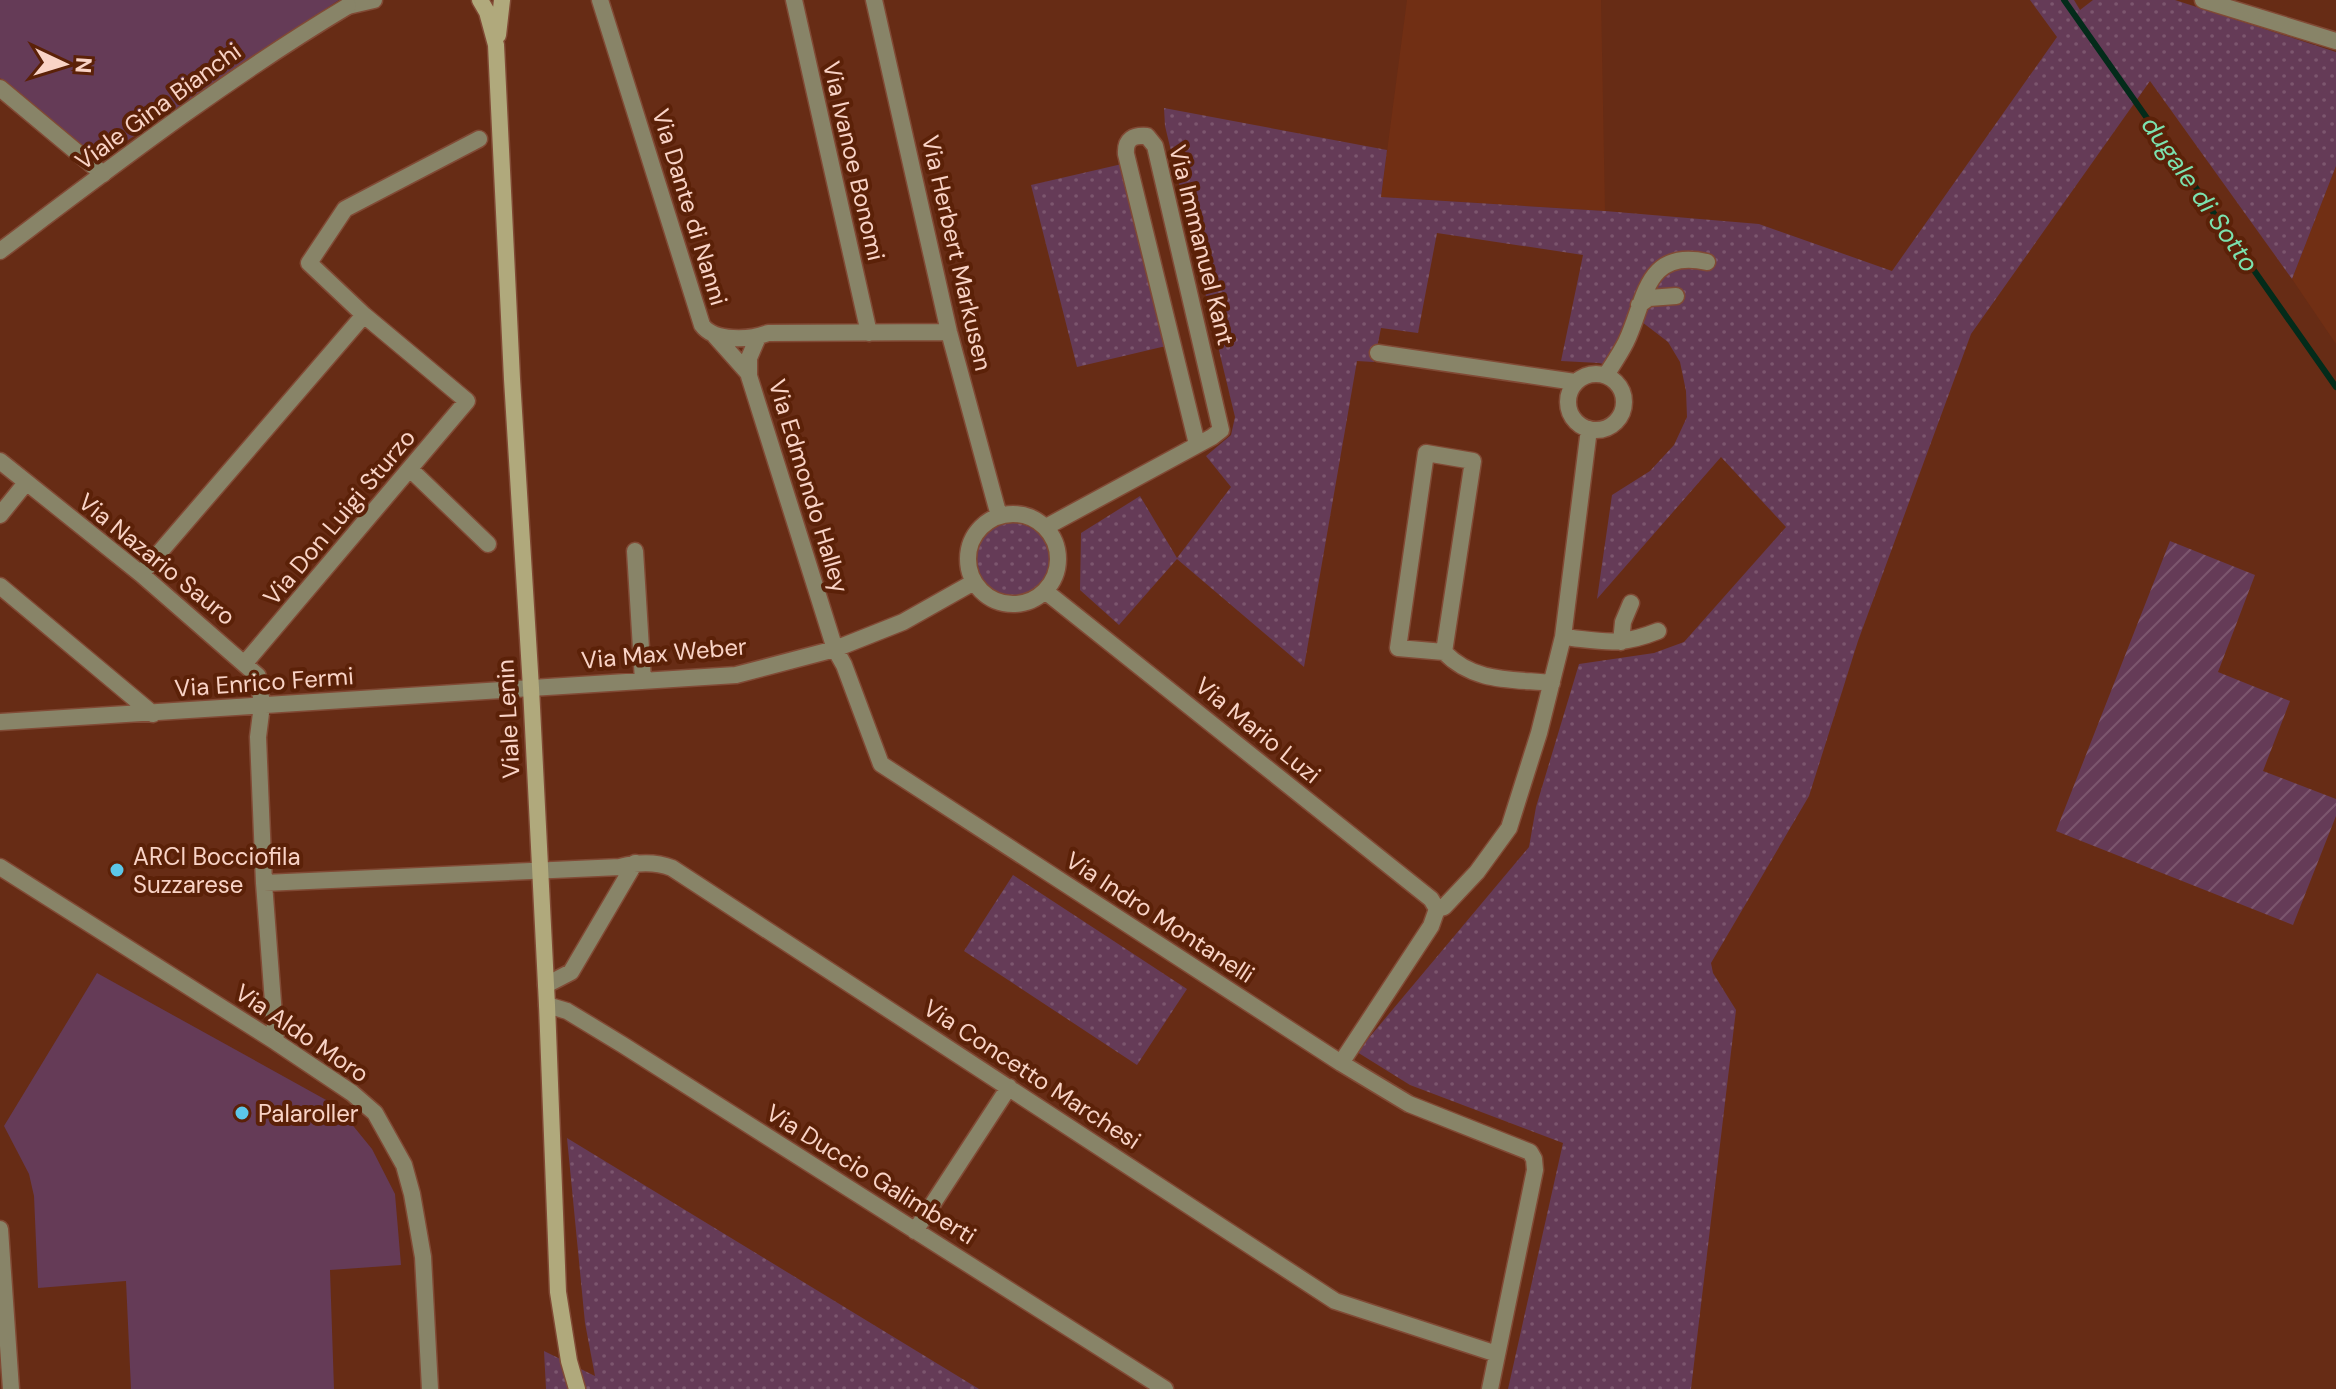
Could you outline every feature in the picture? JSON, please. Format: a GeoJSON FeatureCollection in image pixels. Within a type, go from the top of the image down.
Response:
{"type":"FeatureCollection","features":[{"type":"Feature","properties":{"kind":"main road","name":"Viale Lenin"},"geometry":{"type":"LineString","coordinates":[[480,0],[487,12],[496,45]]}},
{"type":"Feature","properties":{"kind":"main road","name":"Viale Lenin"},"geometry":{"type":"LineString","coordinates":[[502,0],[496,45],[547,1005],[558,1292],[569,1361],[577,1389]]}},
{"type":"Feature","properties":{"kind":"street","name":"Viale Gina Bianchi"},"geometry":{"type":"LineString","coordinates":[[0,251],[190,111],[304,32],[353,3],[374,0]]}},
{"type":"Feature","properties":{"kind":"street","name":"Via Dante di Nanni"},"geometry":{"type":"LineString","coordinates":[[600,0],[702,325],[707,332],[715,336],[758,337],[768,333],[949,332]]}},
{"type":"Feature","properties":{"kind":"street","name":"Via Ivanoe Bonomi"},"geometry":{"type":"LineString","coordinates":[[794,0],[869,333]]}},
{"type":"Feature","properties":{"kind":"street","name":"Via Herbert Markusen"},"geometry":{"type":"LineString","coordinates":[[874,0],[949,332],[999,516]]}},
{"type":"Feature","properties":{"kind":"street"},"geometry":{"type":"LineString","coordinates":[[2203,0],[2336,41]]}},
{"type":"Feature","properties":{"kind":"street"},"geometry":{"type":"LineString","coordinates":[[0,88],[103,174]]}},
{"type":"Feature","properties":{"kind":"street","name":"Via Immanuel Kant"},"geometry":{"type":"LineString","coordinates":[[1046,527],[1217,434],[1221,430],[1155,146],[1147,136],[1140,135],[1128,142],[1126,154],[1197,444]]}},
{"type":"Feature","properties":{"kind":"street"},"geometry":{"type":"LineString","coordinates":[[141,574],[364,315],[309,263],[345,209],[479,139]]}},
{"type":"Feature","properties":{"kind":"street"},"geometry":{"type":"LineString","coordinates":[[1606,375],[1626,341],[1643,294],[1662,266],[1687,257],[1707,262]]}},
{"type":"Feature","properties":{"kind":"street"},"geometry":{"type":"LineString","coordinates":[[1639,305],[1649,298],[1676,296]]}},
{"type":"Feature","properties":{"kind":"street","name":"Via Don Luigi Sturzo"},"geometry":{"type":"LineString","coordinates":[[245,663],[467,401],[364,315]]}},
{"type":"Feature","properties":{"kind":"street"},"geometry":{"type":"LineString","coordinates":[[715,336],[748,373]]}},
{"type":"Feature","properties":{"kind":"street","name":"Via Edmondo Halley"},"geometry":{"type":"LineString","coordinates":[[758,337],[749,358],[748,373],[835,649]]}},
{"type":"Feature","properties":{"kind":"street"},"geometry":{"type":"LineString","coordinates":[[1378,353],[1575,382],[1590,374],[1606,375],[1614,379],[1624,393],[1620,419],[1606,429],[1581,426],[1570,413],[1568,397],[1575,382]]}},
{"type":"Feature","properties":{"kind":"street"},"geometry":{"type":"LineString","coordinates":[[1341,1063],[1431,926],[1437,909],[1444,907],[1477,872],[1509,828],[1563,637],[1589,429]]}},
{"type":"Feature","properties":{"kind":"street"},"geometry":{"type":"LineString","coordinates":[[1444,652],[1473,461],[1426,453],[1398,648],[1444,652],[1456,664],[1474,674],[1552,683]]}},
{"type":"Feature","properties":{"kind":"street","name":"Via Nazario Sauro"},"geometry":{"type":"LineString","coordinates":[[0,461],[141,574],[245,663],[258,676],[262,705]]}},
{"type":"Feature","properties":{"kind":"street"},"geometry":{"type":"LineString","coordinates":[[411,470],[488,544]]}},
{"type":"Feature","properties":{"kind":"street"},"geometry":{"type":"LineString","coordinates":[[0,515],[25,484]]}},
{"type":"Feature","properties":{"kind":"street"},"geometry":{"type":"LineString","coordinates":[[1023,514],[1046,527],[1058,551],[1058,565],[1054,579],[1045,591],[1034,599],[1007,604],[994,600],[974,582],[969,569],[971,543],[977,531],[999,516],[1023,514]]}},
{"type":"Feature","properties":{"kind":"street"},"geometry":{"type":"LineString","coordinates":[[635,551],[643,681]]}},
{"type":"Feature","properties":{"kind":"street","name":"Via Max Weber"},"geometry":{"type":"LineString","coordinates":[[531,688],[736,675],[835,649],[903,622],[974,582]]}},
{"type":"Feature","properties":{"kind":"street"},"geometry":{"type":"LineString","coordinates":[[0,586],[153,714]]}},
{"type":"Feature","properties":{"kind":"street","name":"Via Mario Luzi"},"geometry":{"type":"LineString","coordinates":[[1045,591],[1431,899],[1437,909]]}},
{"type":"Feature","properties":{"kind":"street"},"geometry":{"type":"LineString","coordinates":[[1621,642],[1623,622],[1631,603]]}},
{"type":"Feature","properties":{"kind":"street"},"geometry":{"type":"LineString","coordinates":[[1563,637],[1621,642],[1633,641],[1658,631]]}},
{"type":"Feature","properties":{"kind":"street","name":"Via Indro Montanelli"},"geometry":{"type":"LineString","coordinates":[[835,649],[844,665],[881,764],[1409,1104],[1530,1152],[1535,1170],[1497,1354]]}},
{"type":"Feature","properties":{"kind":"street","name":"Via Enrico Fermi"},"geometry":{"type":"LineString","coordinates":[[0,722],[531,688]]}},
{"type":"Feature","properties":{"kind":"street"},"geometry":{"type":"LineString","coordinates":[[262,705],[258,737],[264,883],[276,1042]]}},
{"type":"Feature","properties":{"kind":"street"},"geometry":{"type":"LineString","coordinates":[[546,985],[571,972],[635,863]]}},
{"type":"Feature","properties":{"kind":"street","name":"Via Concetto Marchesi"},"geometry":{"type":"LineString","coordinates":[[264,883],[660,863],[1335,1301],[1497,1354]]}},
{"type":"Feature","properties":{"kind":"street","name":"Via Aldo Moro"},"geometry":{"type":"LineString","coordinates":[[0,867],[276,1042],[352,1093],[375,1113],[404,1165],[423,1257],[430,1389]]}},
{"type":"Feature","properties":{"kind":"street","name":"Via Duccio Galimberti"},"geometry":{"type":"LineString","coordinates":[[547,1005],[567,1011],[623,1045],[1165,1389]]}},
{"type":"Feature","properties":{"kind":"street"},"geometry":{"type":"LineString","coordinates":[[915,1231],[1009,1087]]}},
{"type":"Feature","properties":{"kind":"street"},"geometry":{"type":"LineString","coordinates":[[0,1229],[11,1389]]}},
{"type":"Feature","properties":{"kind":"street"},"geometry":{"type":"LineString","coordinates":[[1490,1389],[1497,1354]]}},
{"type":"Feature","properties":{"kind":"shaded area"},"geometry":{"type":"Polygon","coordinates":[[[0,0],[339,0],[98,160],[0,78],[0,0]]]}},
{"type":"Feature","properties":{"kind":"shaded area"},"geometry":{"type":"Polygon","coordinates":[[[1407,0],[1601,0],[1605,211],[1381,197],[1407,0]]]}},
{"type":"Feature","properties":{"kind":"shaded area"},"geometry":{"type":"Polygon","coordinates":[[[2030,0],[2074,0],[2080,10],[2093,0],[2175,0],[2336,52],[2336,166],[2292,279],[2150,81],[1971,334],[1858,641],[1809,796],[1711,963],[1713,973],[1736,1010],[1691,1389],[1508,1389],[1563,1143],[1410,1085],[1357,1052],[1529,847],[1536,807],[1579,664],[1654,653],[1684,642],[1786,527],[1721,457],[1597,599],[1612,495],[1650,471],[1674,445],[1687,417],[1680,362],[1668,342],[1642,322],[1621,368],[1599,363],[1561,361],[1583,255],[1437,233],[1418,333],[1381,328],[1374,362],[1357,361],[1304,667],[1177,559],[1119,625],[1080,590],[1081,533],[1140,496],[1177,558],[1231,487],[1206,456],[1231,435],[1235,417],[1165,126],[1164,108],[1387,150],[1381,197],[1759,224],[1892,271],[2057,37],[2030,0]]]}},
{"type":"Feature","properties":{"kind":"shaded area"},"geometry":{"type":"Polygon","coordinates":[[[1122,164],[1166,346],[1077,367],[1031,185],[1122,164]]]}},
{"type":"Feature","properties":{"kind":"shaded area"},"geometry":{"type":"Polygon","coordinates":[[[2336,166],[2336,344],[2292,279],[2336,166]]]}},
{"type":"Feature","properties":{"kind":"shaded area"},"geometry":{"type":"Polygon","coordinates":[[[1013,523],[1028,526],[1040,534],[1048,546],[1051,561],[1048,576],[1040,588],[1028,596],[1013,599],[998,596],[986,588],[978,576],[975,561],[978,546],[986,534],[998,526],[1013,523]]]}},
{"type":"Feature","properties":{"kind":"shaded area"},"geometry":{"type":"Polygon","coordinates":[[[2170,541],[2255,575],[2218,672],[2290,701],[2263,771],[2336,799],[2336,816],[2293,925],[2056,831],[2170,541]]]}},
{"type":"Feature","properties":{"kind":"shaded area"},"geometry":{"type":"Polygon","coordinates":[[[1013,875],[1187,989],[1137,1065],[964,951],[1013,875]]]}},
{"type":"Feature","properties":{"kind":"shaded area"},"geometry":{"type":"Polygon","coordinates":[[[97,973],[337,1106],[372,1149],[395,1194],[401,1265],[330,1270],[334,1389],[131,1389],[126,1281],[38,1288],[34,1196],[29,1174],[4,1126],[97,973]]]}},
{"type":"Feature","properties":{"kind":"shaded area"},"geometry":{"type":"Polygon","coordinates":[[[567,1138],[979,1389],[546,1389],[544,1351],[595,1376],[585,1323],[567,1138]]]}},
{"type":"Feature","properties":{"kind":"waterway","name":"dugale di Sotto"},"geometry":{"type":"LineString","coordinates":[[2064,0],[2336,387]]}},
{"type":"Feature","properties":{"kind":"place","name":"ARCI Bocciofila Suzzarese"},"geometry":{"type":"Point","coordinates":[117,870]}},
{"type":"Feature","properties":{"kind":"place","name":"Palaroller"},"geometry":{"type":"Point","coordinates":[242,1113]}}]}
